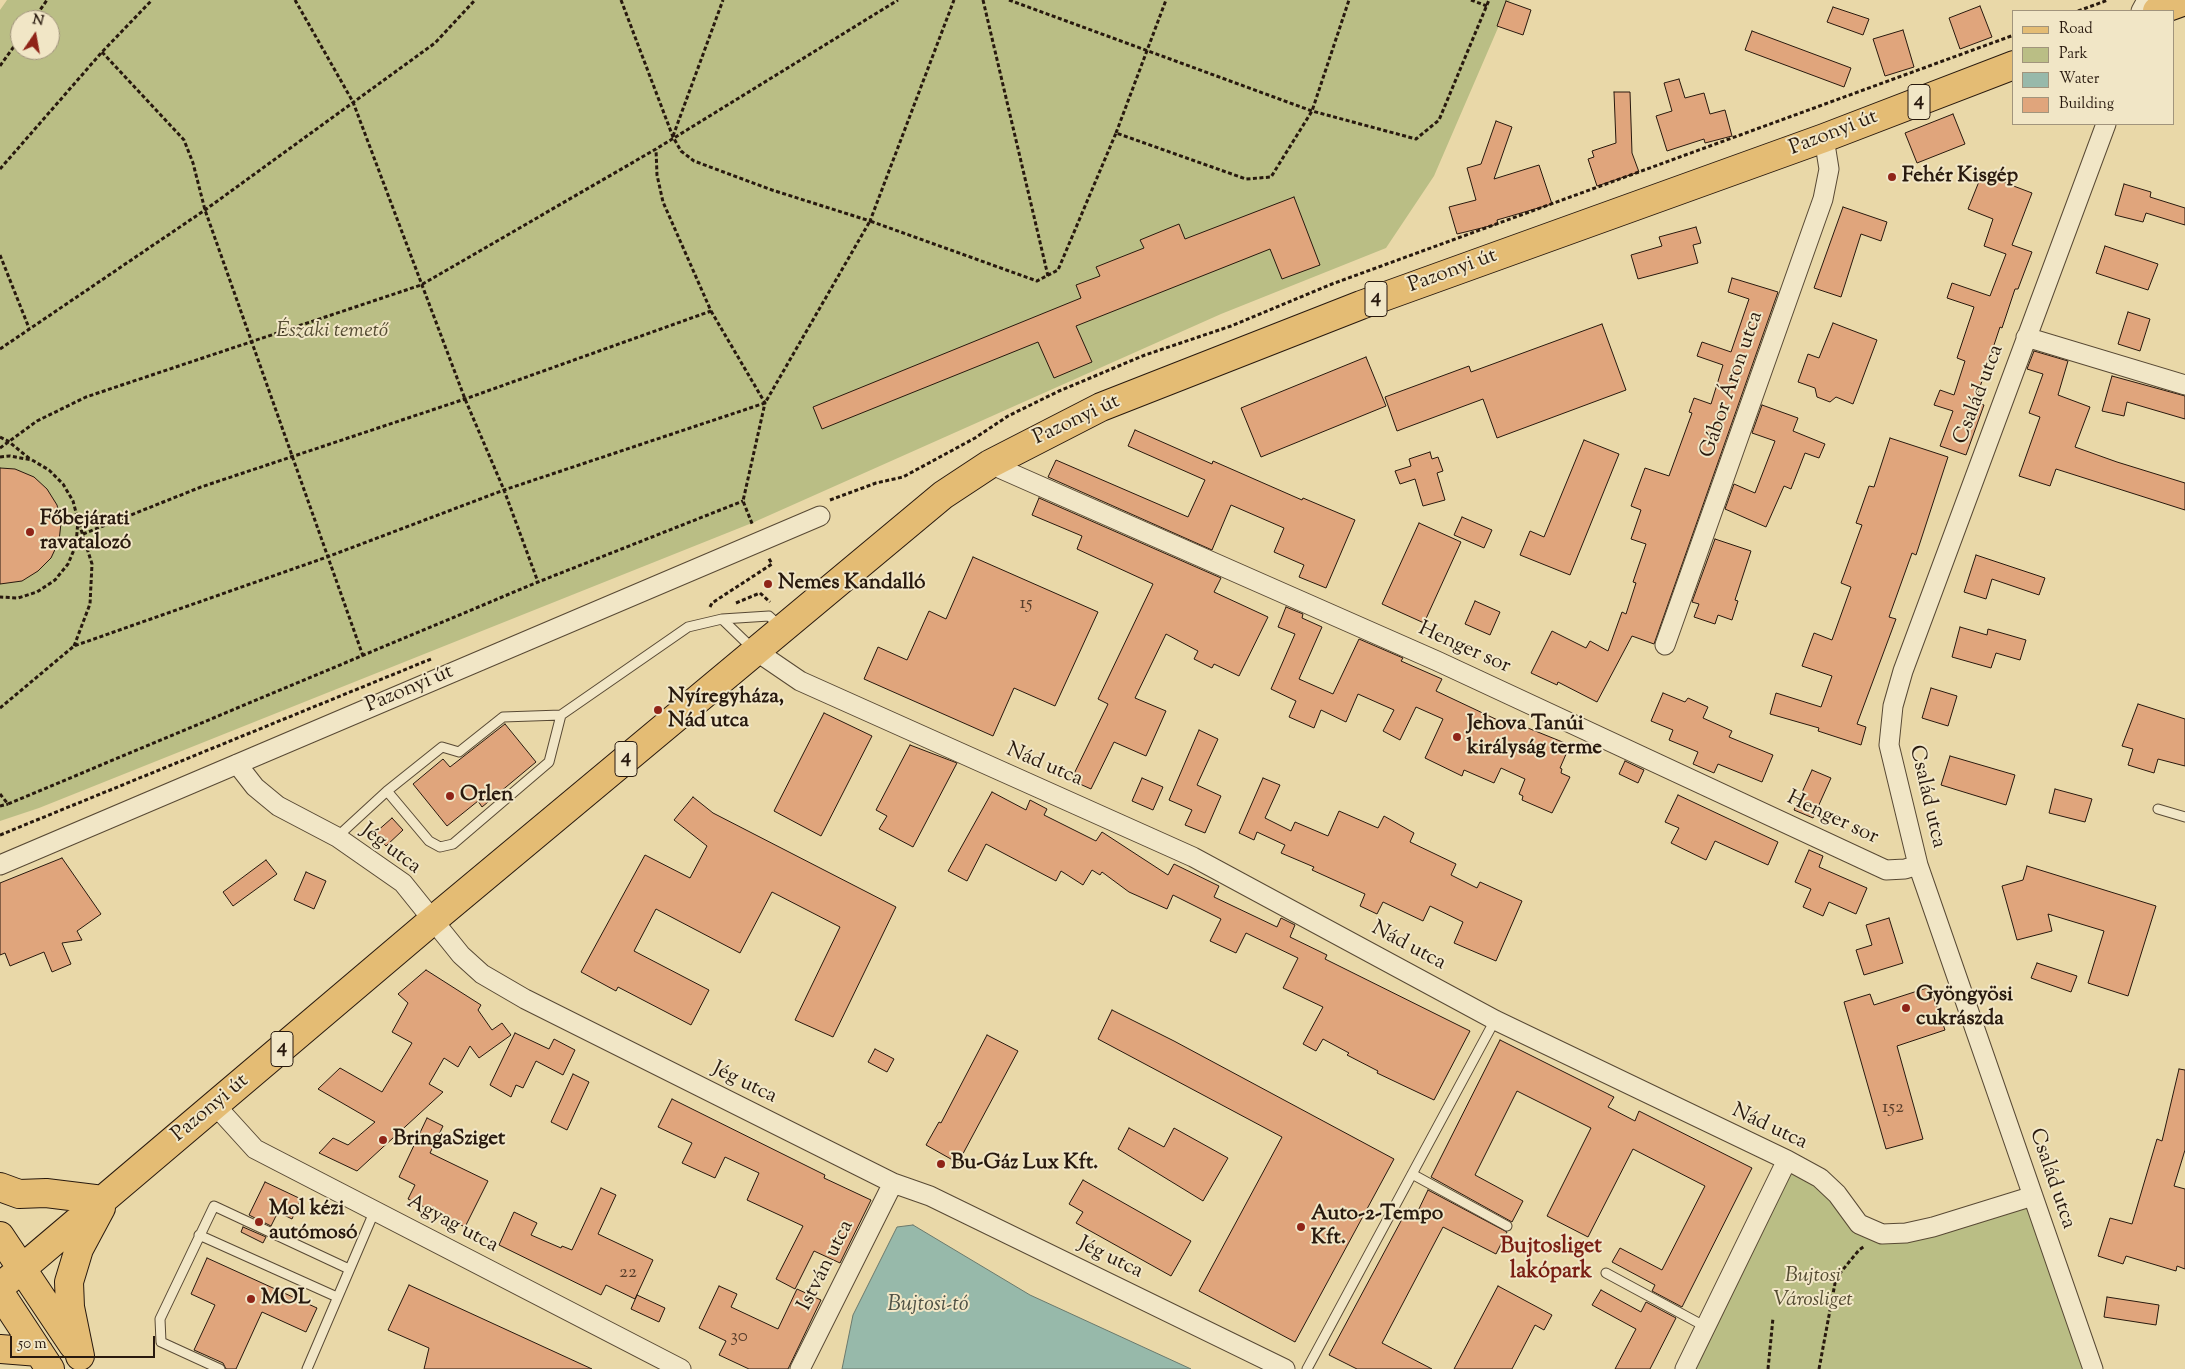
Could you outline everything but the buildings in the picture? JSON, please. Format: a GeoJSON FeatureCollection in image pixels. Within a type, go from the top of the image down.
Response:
{"type":"FeatureCollection","features":[{"type":"Feature","properties":{"kind":"main road"},"geometry":{"type":"LineString","coordinates":[[2160,10],[2185,1]]}},
{"type":"Feature","properties":{"kind":"main road","name":"Pazonyi út"},"geometry":{"type":"LineString","coordinates":[[790,622],[943,495],[990,464],[1101,407],[1361,304],[1824,138],[2012,66]]}},
{"type":"Feature","properties":{"kind":"main road","name":"4"},"geometry":{"type":"LineString","coordinates":[[756,651],[790,622]]}},
{"type":"Feature","properties":{"kind":"main road","name":"Pazonyi út"},"geometry":{"type":"LineString","coordinates":[[105,1199],[433,920],[756,651]]}},
{"type":"Feature","properties":{"kind":"main road"},"geometry":{"type":"LineString","coordinates":[[0,1187],[20,1194],[46,1193],[105,1199]]}},
{"type":"Feature","properties":{"kind":"main road","name":"4"},"geometry":{"type":"LineString","coordinates":[[0,1287],[48,1244],[105,1199]]}},
{"type":"Feature","properties":{"kind":"main road","name":"4"},"geometry":{"type":"LineString","coordinates":[[85,1362],[70,1307],[69,1282],[79,1249],[105,1199]]}},
{"type":"Feature","properties":{"kind":"main road"},"geometry":{"type":"LineString","coordinates":[[0,1236],[85,1362]]}},
{"type":"Feature","properties":{"kind":"main road"},"geometry":{"type":"LineString","coordinates":[[0,1293],[44,1361]]}},
{"type":"Feature","properties":{"kind":"main road"},"geometry":{"type":"LineString","coordinates":[[0,1349],[44,1361]]}},
{"type":"Feature","properties":{"kind":"street","name":"Család utca"},"geometry":{"type":"LineString","coordinates":[[2093,1369],[1918,865],[1889,745],[1893,706],[1902,671],[2106,125]]}},
{"type":"Feature","properties":{"kind":"street","name":"Gábor Áron utca"},"geometry":{"type":"LineString","coordinates":[[1665,645],[1823,199],[1829,169],[1824,138]]}},
{"type":"Feature","properties":{"kind":"street"},"geometry":{"type":"LineString","coordinates":[[2026,337],[2185,385]]}},
{"type":"Feature","properties":{"kind":"street","name":"Henger sor"},"geometry":{"type":"LineString","coordinates":[[990,464],[1437,661],[1886,870],[1905,869],[1918,865]]}},
{"type":"Feature","properties":{"kind":"street","name":"Pazonyi út"},"geometry":{"type":"LineString","coordinates":[[0,865],[237,764],[755,531],[821,509]]}},
{"type":"Feature","properties":{"kind":"street","name":"Nád utca"},"geometry":{"type":"LineString","coordinates":[[756,651],[800,680],[1194,857],[1495,1020],[1787,1160],[1820,1178],[1837,1194],[1859,1224],[1882,1234],[1906,1233],[1933,1227],[2033,1196]]}},
{"type":"Feature","properties":{"kind":"street","name":"Jég utca"},"geometry":{"type":"LineString","coordinates":[[237,764],[255,787],[278,806],[337,837],[403,883],[461,955],[482,974],[525,999],[893,1183],[930,1196],[1285,1369]]}},
{"type":"Feature","properties":{"kind":"street","name":"Agyag utca"},"geometry":{"type":"LineString","coordinates":[[215,1105],[255,1149],[681,1369]]}},
{"type":"Feature","properties":{"kind":"street"},"geometry":{"type":"LineString","coordinates":[[1685,1369],[1787,1160]]}},
{"type":"Feature","properties":{"kind":"street","name":"István utca"},"geometry":{"type":"LineString","coordinates":[[800,1369],[893,1183]]}},
{"type":"Feature","properties":{"kind":"lane"},"geometry":{"type":"LineString","coordinates":[[337,837],[387,792],[442,747],[459,752],[503,717],[561,715],[688,627],[722,619],[769,616],[778,621],[790,622]]}},
{"type":"Feature","properties":{"kind":"lane"},"geometry":{"type":"LineString","coordinates":[[722,619],[756,651]]}},
{"type":"Feature","properties":{"kind":"lane"},"geometry":{"type":"LineString","coordinates":[[387,792],[429,841],[440,847],[453,844],[549,762],[561,715]]}},
{"type":"Feature","properties":{"kind":"lane"},"geometry":{"type":"LineString","coordinates":[[2158,809],[2185,818]]}},
{"type":"Feature","properties":{"kind":"lane"},"geometry":{"type":"LineString","coordinates":[[1307,1369],[1495,1020]]}},
{"type":"Feature","properties":{"kind":"lane"},"geometry":{"type":"LineString","coordinates":[[1412,1174],[1507,1226]]}},
{"type":"Feature","properties":{"kind":"lane"},"geometry":{"type":"LineString","coordinates":[[220,1369],[162,1342],[160,1319],[214,1206],[349,1269]]}},
{"type":"Feature","properties":{"kind":"lane"},"geometry":{"type":"LineString","coordinates":[[307,1369],[375,1210]]}},
{"type":"Feature","properties":{"kind":"lane"},"geometry":{"type":"LineString","coordinates":[[199,1235],[337,1297]]}},
{"type":"Feature","properties":{"kind":"lane"},"geometry":{"type":"LineString","coordinates":[[1606,1273],[1706,1328]]}},
{"type":"Feature","properties":{"kind":"path"},"geometry":{"type":"LineString","coordinates":[[0,169],[102,52],[152,0]]}},
{"type":"Feature","properties":{"kind":"path"},"geometry":{"type":"LineString","coordinates":[[295,0],[353,102],[465,399],[504,490],[538,582]]}},
{"type":"Feature","properties":{"kind":"path"},"geometry":{"type":"LineString","coordinates":[[0,349],[205,210],[435,43],[475,0]]}},
{"type":"Feature","properties":{"kind":"path"},"geometry":{"type":"LineString","coordinates":[[621,0],[673,137],[681,151],[694,161],[772,190],[870,221],[1037,281],[1058,270],[1116,133],[1166,0]]}},
{"type":"Feature","properties":{"kind":"path"},"geometry":{"type":"LineString","coordinates":[[673,137],[723,0]]}},
{"type":"Feature","properties":{"kind":"path"},"geometry":{"type":"LineString","coordinates":[[0,448],[37,422],[86,397],[422,284],[656,149],[898,0]]}},
{"type":"Feature","properties":{"kind":"path"},"geometry":{"type":"LineString","coordinates":[[755,531],[743,502],[765,402],[870,221],[954,0]]}},
{"type":"Feature","properties":{"kind":"path"},"geometry":{"type":"LineString","coordinates":[[983,0],[1048,276]]}},
{"type":"Feature","properties":{"kind":"path"},"geometry":{"type":"LineString","coordinates":[[1009,0],[1312,111],[1416,139],[1439,120],[1489,0]]}},
{"type":"Feature","properties":{"kind":"path"},"geometry":{"type":"LineString","coordinates":[[1116,133],[1246,179],[1271,177],[1312,111],[1349,0]]}},
{"type":"Feature","properties":{"kind":"path"},"geometry":{"type":"LineString","coordinates":[[1470,0],[1487,6]]}},
{"type":"Feature","properties":{"kind":"path"},"geometry":{"type":"LineString","coordinates":[[2081,10],[2108,0]]}},
{"type":"Feature","properties":{"kind":"path"},"geometry":{"type":"LineString","coordinates":[[821,509],[876,483],[903,476],[975,438],[1008,416],[1059,391],[1145,355],[1231,326],[1332,284],[2012,36]]}},
{"type":"Feature","properties":{"kind":"path"},"geometry":{"type":"LineString","coordinates":[[0,66],[10,52]]}},
{"type":"Feature","properties":{"kind":"path"},"geometry":{"type":"LineString","coordinates":[[102,52],[184,140],[193,163],[205,210],[363,656]]}},
{"type":"Feature","properties":{"kind":"path"},"geometry":{"type":"LineString","coordinates":[[656,149],[657,175],[663,202],[711,311],[765,402]]}},
{"type":"Feature","properties":{"kind":"path"},"geometry":{"type":"LineString","coordinates":[[0,255],[29,328]]}},
{"type":"Feature","properties":{"kind":"path"},"geometry":{"type":"LineString","coordinates":[[0,598],[18,598],[38,592],[55,580],[68,564],[83,534],[126,515],[201,487],[465,399],[711,311]]}},
{"type":"Feature","properties":{"kind":"path"},"geometry":{"type":"LineString","coordinates":[[0,708],[74,646],[327,557],[504,490],[765,402]]}},
{"type":"Feature","properties":{"kind":"path"},"geometry":{"type":"LineString","coordinates":[[0,437],[49,470],[63,484],[73,501],[92,564],[90,604],[74,646]]}},
{"type":"Feature","properties":{"kind":"path"},"geometry":{"type":"LineString","coordinates":[[0,457],[10,456],[32,460]]}},
{"type":"Feature","properties":{"kind":"path"},"geometry":{"type":"LineString","coordinates":[[0,806],[538,582],[743,502]]}},
{"type":"Feature","properties":{"kind":"path"},"geometry":{"type":"LineString","coordinates":[[76,545],[78,520]]}},
{"type":"Feature","properties":{"kind":"path"},"geometry":{"type":"LineString","coordinates":[[701,624],[712,603],[772,564]]}},
{"type":"Feature","properties":{"kind":"path"},"geometry":{"type":"LineString","coordinates":[[0,835],[432,658]]}},
{"type":"Feature","properties":{"kind":"path"},"geometry":{"type":"LineString","coordinates":[[0,794],[8,804]]}},
{"type":"Feature","properties":{"kind":"path"},"geometry":{"type":"LineString","coordinates":[[1819,1369],[1836,1278],[1858,1250],[1882,1234]]}},
{"type":"Feature","properties":{"kind":"path"},"geometry":{"type":"LineString","coordinates":[[1768,1369],[1773,1318]]}},
{"type":"Feature","properties":{"kind":"green space","name":"Északi temető"},"geometry":{"type":"Polygon","coordinates":[[[7,0],[1510,0],[1434,176],[1386,248],[1221,314],[752,523],[39,808],[0,821],[0,10],[7,0]]]}},
{"type":"Feature","properties":{"kind":"green space","name":"Bujtosi Városliget"},"geometry":{"type":"Polygon","coordinates":[[[1787,1160],[1882,1234],[2033,1196],[2091,1369],[1685,1369],[1787,1160]]]}},
{"type":"Feature","properties":{"kind":"water","name":"Bujtosi-tó"},"geometry":{"type":"Polygon","coordinates":[[[913,1225],[1030,1295],[1191,1369],[842,1369],[853,1315],[897,1227],[913,1225]]]}},
{"type":"Feature","properties":{"kind":"place","name":"Fehér Kisgép"},"geometry":{"type":"Point","coordinates":[1892,177]}},
{"type":"Feature","properties":{"kind":"place","name":"Főbejárati ravatalozó"},"geometry":{"type":"Point","coordinates":[30,532]}},
{"type":"Feature","properties":{"kind":"place","name":"Nemes Kandalló"},"geometry":{"type":"Point","coordinates":[768,584]}},
{"type":"Feature","properties":{"kind":"place","name":"Nyíregyháza, Nád utca"},"geometry":{"type":"Point","coordinates":[658,710]}},
{"type":"Feature","properties":{"kind":"place","name":"Jehova Tanúi királyság terme"},"geometry":{"type":"Point","coordinates":[1457,737]}},
{"type":"Feature","properties":{"kind":"place","name":"Orlen"},"geometry":{"type":"Point","coordinates":[450,796]}},
{"type":"Feature","properties":{"kind":"place","name":"Gyöngyösi cukrászda"},"geometry":{"type":"Point","coordinates":[1906,1008]}},
{"type":"Feature","properties":{"kind":"place","name":"BringaSziget"},"geometry":{"type":"Point","coordinates":[383,1140]}},
{"type":"Feature","properties":{"kind":"place","name":"Bu-Gáz Lux Kft."},"geometry":{"type":"Point","coordinates":[941,1164]}},
{"type":"Feature","properties":{"kind":"place","name":"Mol kézi autómosó"},"geometry":{"type":"Point","coordinates":[259,1222]}},
{"type":"Feature","properties":{"kind":"place","name":"Auto-2-Tempo Kft."},"geometry":{"type":"Point","coordinates":[1301,1227]}},
{"type":"Feature","properties":{"kind":"place","name":"MOL"},"geometry":{"type":"Point","coordinates":[251,1299]}},
{"type":"Feature","properties":{"kind":"district","name":"Bujtosliget lakópark"},"geometry":{"type":"Point","coordinates":[1551,1260]}}]}
